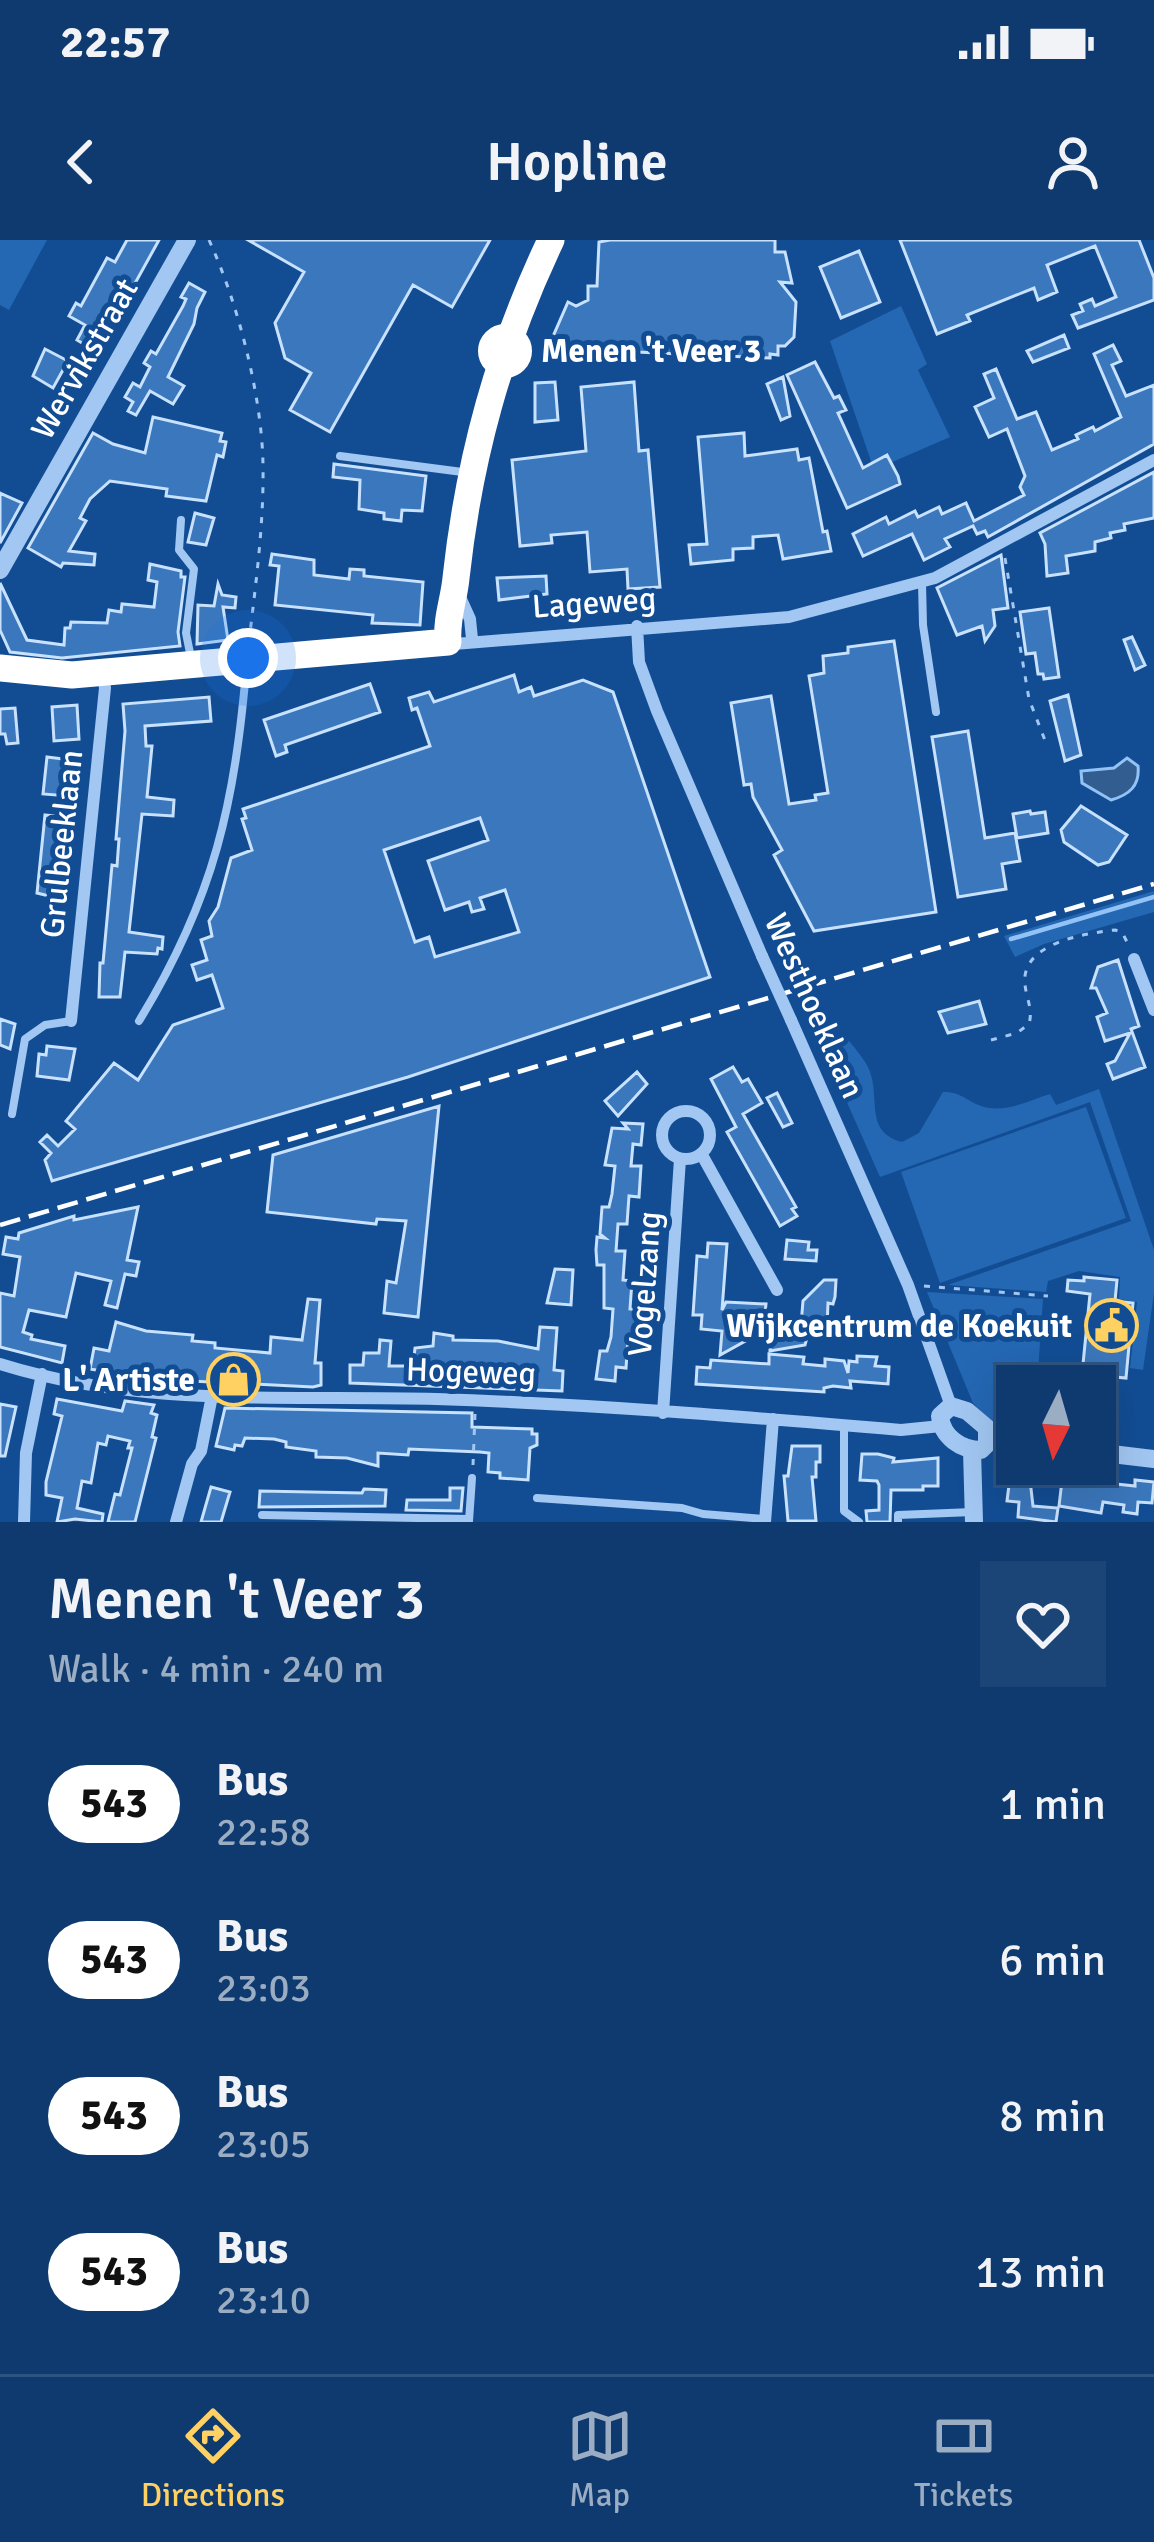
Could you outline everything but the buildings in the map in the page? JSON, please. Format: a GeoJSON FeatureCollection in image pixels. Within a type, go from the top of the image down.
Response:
{"type":"FeatureCollection","features":[{"type":"Feature","properties":{"kind":"street","name":"Wervikstraat"},"geometry":{"type":"LineString","coordinates":[[0,570],[187,240]]}},
{"type":"Feature","properties":{"kind":"street"},"geometry":{"type":"LineString","coordinates":[[448,642],[448,609],[470,473],[499,367],[551,240]]}},
{"type":"Feature","properties":{"kind":"street","name":"Lageweg"},"geometry":{"type":"LineString","coordinates":[[2,667],[43,674],[103,672],[789,616],[922,583],[1154,460]]}},
{"type":"Feature","properties":{"kind":"street"},"geometry":{"type":"LineString","coordinates":[[455,586],[467,609],[472,640]]}},
{"type":"Feature","properties":{"kind":"street","name":"Westhoeklaan"},"geometry":{"type":"LineString","coordinates":[[637,626],[639,662],[657,711],[908,1285],[951,1406]]}},
{"type":"Feature","properties":{"kind":"street","name":"Grulbeeklaan"},"geometry":{"type":"LineString","coordinates":[[70,1021],[103,672]]}},
{"type":"Feature","properties":{"kind":"street"},"geometry":{"type":"LineString","coordinates":[[1134,959],[1154,1010]]}},
{"type":"Feature","properties":{"kind":"street","name":"Vogelzang"},"geometry":{"type":"LineString","coordinates":[[663,1413],[680,1159],[669,1153],[662,1138],[666,1121],[682,1111],[699,1114],[710,1127],[710,1140],[701,1154],[777,1290]]}},
{"type":"Feature","properties":{"kind":"street"},"geometry":{"type":"LineString","coordinates":[[680,1159],[701,1154]]}},
{"type":"Feature","properties":{"kind":"street","name":"Hogeweg"},"geometry":{"type":"LineString","coordinates":[[0,1364],[138,1392],[476,1401],[902,1430],[941,1426]]}},
{"type":"Feature","properties":{"kind":"street"},"geometry":{"type":"LineString","coordinates":[[24,1522],[26,1453],[42,1374]]}},
{"type":"Feature","properties":{"kind":"street"},"geometry":{"type":"LineString","coordinates":[[176,1522],[212,1396]]}},
{"type":"Feature","properties":{"kind":"street"},"geometry":{"type":"LineString","coordinates":[[951,1406],[968,1411],[983,1422],[989,1436],[981,1450],[972,1450],[949,1437],[940,1416],[951,1406]]}},
{"type":"Feature","properties":{"kind":"street"},"geometry":{"type":"LineString","coordinates":[[765,1521],[772,1419]]}},
{"type":"Feature","properties":{"kind":"street"},"geometry":{"type":"LineString","coordinates":[[989,1436],[996,1438]]}},
{"type":"Feature","properties":{"kind":"street"},"geometry":{"type":"LineString","coordinates":[[972,1450],[974,1517]]}},
{"type":"Feature","properties":{"kind":"street"},"geometry":{"type":"LineString","coordinates":[[1116,1454],[1154,1459]]}},
{"type":"Feature","properties":{"kind":"lane"},"geometry":{"type":"LineString","coordinates":[[340,456],[470,473]]}},
{"type":"Feature","properties":{"kind":"lane"},"geometry":{"type":"LineString","coordinates":[[181,520],[179,550],[194,568],[186,633],[192,663]]}},
{"type":"Feature","properties":{"kind":"lane"},"geometry":{"type":"LineString","coordinates":[[922,583],[936,712]]}},
{"type":"Feature","properties":{"kind":"lane"},"geometry":{"type":"LineString","coordinates":[[139,1022],[185,939],[221,842],[237,764],[248,658]]}},
{"type":"Feature","properties":{"kind":"lane"},"geometry":{"type":"LineString","coordinates":[[13,1114],[25,1039],[45,1025],[70,1021]]}},
{"type":"Feature","properties":{"kind":"lane"},"geometry":{"type":"LineString","coordinates":[[844,1426],[844,1511],[859,1522]]}},
{"type":"Feature","properties":{"kind":"lane"},"geometry":{"type":"LineString","coordinates":[[262,1515],[469,1520],[472,1478]]}},
{"type":"Feature","properties":{"kind":"lane"},"geometry":{"type":"LineString","coordinates":[[537,1498],[682,1508],[765,1521]]}},
{"type":"Feature","properties":{"kind":"lane"},"geometry":{"type":"LineString","coordinates":[[898,1522],[898,1515],[974,1517]]}},
{"type":"Feature","properties":{"kind":"path"},"geometry":{"type":"LineString","coordinates":[[209,240],[243,343],[263,462],[261,537],[248,658]]}},
{"type":"Feature","properties":{"kind":"path"},"geometry":{"type":"LineString","coordinates":[[999,545],[1013,598],[1029,699],[1046,743]]}},
{"type":"Feature","properties":{"kind":"path"},"geometry":{"type":"LineString","coordinates":[[991,1040],[1017,1033],[1029,1024],[1032,1012],[1025,975],[1033,957],[1043,949],[1115,930],[1127,939],[1134,959]]}},
{"type":"Feature","properties":{"kind":"path"},"geometry":{"type":"LineString","coordinates":[[908,1285],[1048,1295]]}},
{"type":"Feature","properties":{"kind":"path"},"geometry":{"type":"LineString","coordinates":[[472,1478],[476,1401]]}},
{"type":"Feature","properties":{"kind":"shaded area"},"geometry":{"type":"Polygon","coordinates":[[[0,240],[47,240],[9,310],[0,305],[0,240]]]}},
{"type":"Feature","properties":{"kind":"shaded area"},"geometry":{"type":"Polygon","coordinates":[[[901,306],[927,364],[918,370],[950,437],[874,470],[830,341],[901,306]]]}},
{"type":"Feature","properties":{"kind":"shaded area"},"geometry":{"type":"Polygon","coordinates":[[[1127,758],[1138,766],[1138,773],[1132,789],[1123,795],[1111,800],[1082,783],[1081,771],[1114,768],[1127,758]]]}},
{"type":"Feature","properties":{"kind":"shaded area"},"geometry":{"type":"Polygon","coordinates":[[[1154,891],[1154,912],[1015,957],[1004,936],[1154,891]]]}},
{"type":"Feature","properties":{"kind":"shaded area"},"geometry":{"type":"Polygon","coordinates":[[[837,1038],[849,1041],[865,1062],[878,1124],[902,1142],[919,1133],[943,1092],[999,1108],[1050,1094],[1056,1105],[1099,1089],[1154,1250],[1154,1293],[1143,1370],[1130,1368],[1137,1302],[1119,1299],[1120,1277],[1079,1271],[1048,1281],[1046,1292],[948,1285],[1131,1221],[1090,1102],[880,1177],[826,1055],[837,1038]]]}},
{"type":"Feature","properties":{"kind":"shaded area"},"geometry":{"type":"Polygon","coordinates":[[[1086,1107],[1126,1218],[940,1283],[901,1172],[1086,1107]]]}},
{"type":"Feature","properties":{"kind":"shaded area"},"geometry":{"type":"Polygon","coordinates":[[[927,1292],[1043,1299],[1038,1365],[996,1365],[996,1421],[973,1403],[927,1292]]]}},
{"type":"Feature","properties":{"kind":"waterway"},"geometry":{"type":"LineString","coordinates":[[1011,939],[1154,897]]}},
{"type":"Feature","properties":{"kind":"railway"},"geometry":{"type":"LineString","coordinates":[[0,1225],[1154,884]]}},
{"type":"Feature","properties":{"kind":"bus line","name":"543"},"geometry":{"type":"LineString","coordinates":[[0,668],[72,675],[448,642],[448,609],[464,505],[484,412],[516,318],[551,240]]}},
{"type":"Feature","properties":{"kind":"place","name":"Menen 't Veer 3"},"geometry":{"type":"Point","coordinates":[505,351]}},
{"type":"Feature","properties":{"kind":"place","name":"Wijkcentrum de Koekuit"},"geometry":{"type":"Point","coordinates":[1111,1326]}},
{"type":"Feature","properties":{"kind":"place","name":"L' Artiste"},"geometry":{"type":"Point","coordinates":[234,1380]}},
{"type":"Feature","properties":{"kind":"route"},"geometry":{"type":"LineString","coordinates":[[248,658],[448,642],[448,609],[474,452],[508,342],[505,351]]}}]}
